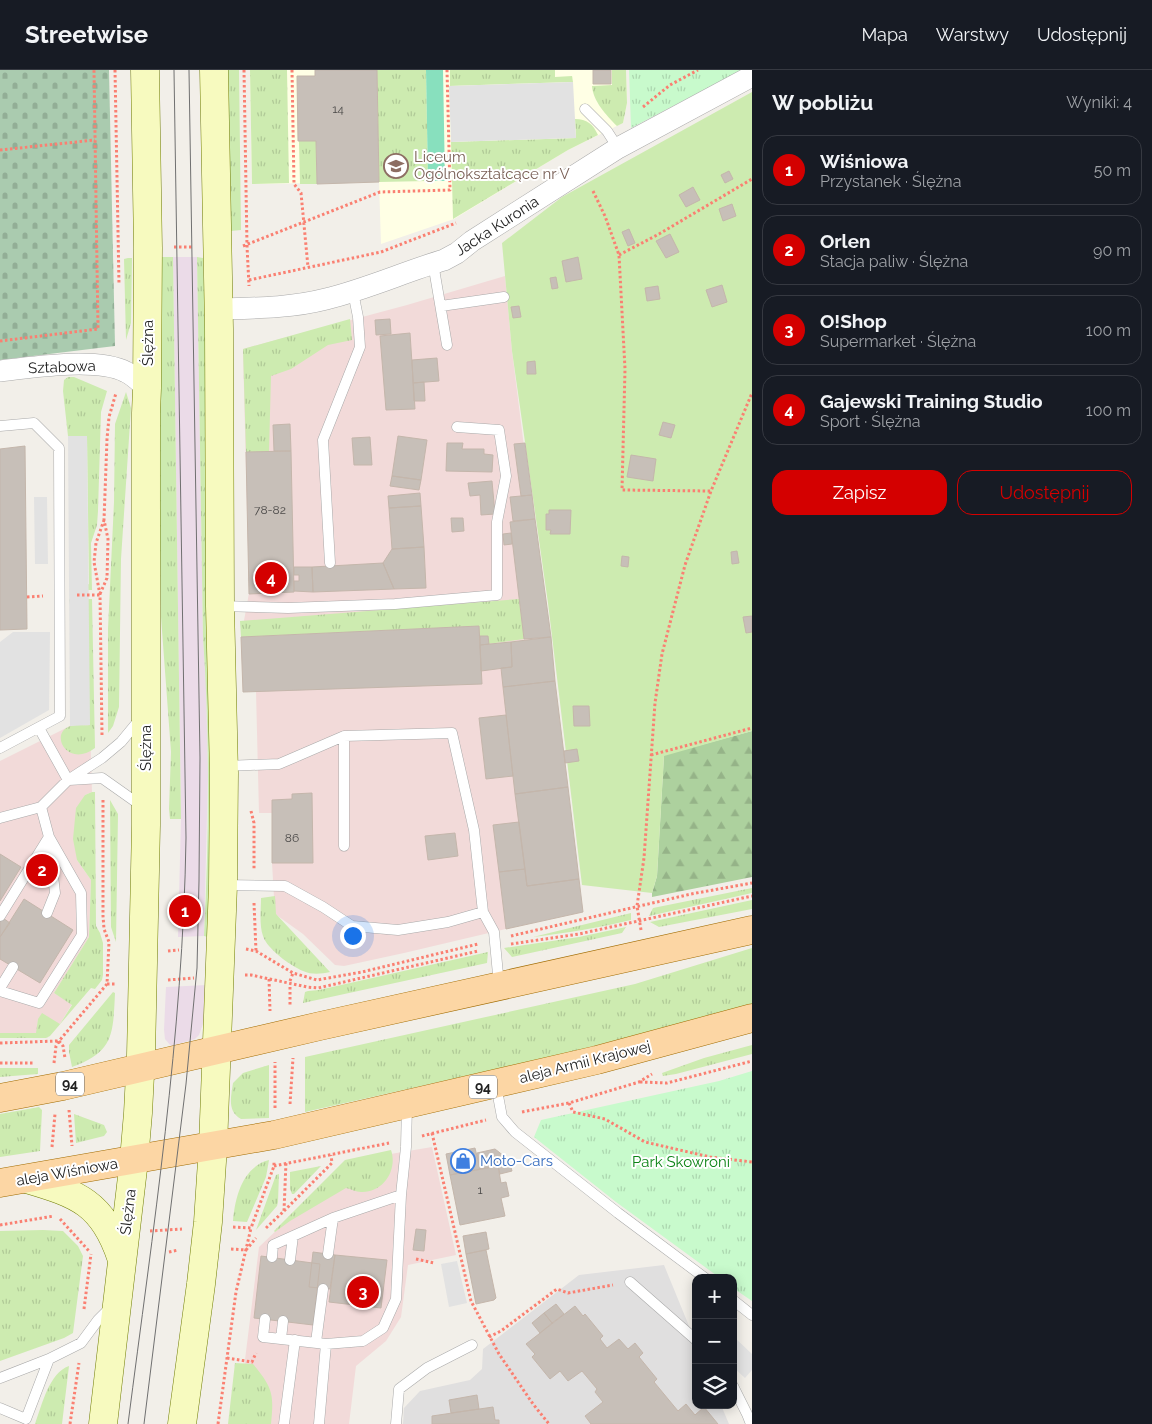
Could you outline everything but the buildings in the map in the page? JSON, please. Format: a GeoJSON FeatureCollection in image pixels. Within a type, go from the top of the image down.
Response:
{"type":"FeatureCollection","features":[{"type":"Feature","properties":{"kind":"main road","name":"Ślężna"},"geometry":{"type":"LineString","coordinates":[[103,1424],[121,1257],[134,1160],[140,1068],[146,810],[148,236],[145,70]]}},
{"type":"Feature","properties":{"kind":"main road"},"geometry":{"type":"LineString","coordinates":[[182,1424],[201,1284],[213,1146],[223,885],[224,766],[220,606],[219,309],[214,70]]}},
{"type":"Feature","properties":{"kind":"main road","name":"94"},"geometry":{"type":"LineString","coordinates":[[0,1098],[63,1086],[752,930]]}},
{"type":"Feature","properties":{"kind":"main road","name":"aleja Armii Krajowej"},"geometry":{"type":"LineString","coordinates":[[213,1146],[274,1135],[496,1084],[597,1060],[752,1018]]}},
{"type":"Feature","properties":{"kind":"main road","name":"94"},"geometry":{"type":"LineString","coordinates":[[134,1160],[213,1146]]}},
{"type":"Feature","properties":{"kind":"main road","name":"aleja Wiśniowa"},"geometry":{"type":"LineString","coordinates":[[0,1183],[134,1160]]}},
{"type":"Feature","properties":{"kind":"main road"},"geometry":{"type":"LineString","coordinates":[[26,1179],[76,1196],[94,1209],[110,1228],[121,1257]]}},
{"type":"Feature","properties":{"kind":"street","name":"Jacka Kuronia"},"geometry":{"type":"LineString","coordinates":[[219,309],[291,306],[353,292],[457,253],[618,148],[752,76]]}},
{"type":"Feature","properties":{"kind":"street","name":"Sztabowa"},"geometry":{"type":"LineString","coordinates":[[0,371],[97,365],[127,372],[148,388]]}},
{"type":"Feature","properties":{"kind":"lane"},"geometry":{"type":"LineString","coordinates":[[585,109],[607,131],[618,148]]}},
{"type":"Feature","properties":{"kind":"lane"},"geometry":{"type":"LineString","coordinates":[[433,263],[447,345]]}},
{"type":"Feature","properties":{"kind":"lane"},"geometry":{"type":"LineString","coordinates":[[330,563],[322,440],[360,347],[358,317],[353,292]]}},
{"type":"Feature","properties":{"kind":"lane"},"geometry":{"type":"LineString","coordinates":[[441,306],[504,297]]}},
{"type":"Feature","properties":{"kind":"lane"},"geometry":{"type":"LineString","coordinates":[[0,426],[34,423],[58,448],[60,596],[60,716],[0,748]]}},
{"type":"Feature","properties":{"kind":"lane"},"geometry":{"type":"LineString","coordinates":[[220,606],[288,608],[376,605],[497,595],[497,522],[506,476],[499,430],[457,427]]}},
{"type":"Feature","properties":{"kind":"lane"},"geometry":{"type":"LineString","coordinates":[[0,818],[41,807],[68,780],[102,758],[122,742],[146,710]]}},
{"type":"Feature","properties":{"kind":"lane"},"geometry":{"type":"LineString","coordinates":[[39,728],[68,780]]}},
{"type":"Feature","properties":{"kind":"lane"},"geometry":{"type":"LineString","coordinates":[[224,766],[278,764],[344,736],[452,733],[474,830],[484,912],[494,932],[499,986]]}},
{"type":"Feature","properties":{"kind":"lane"},"geometry":{"type":"LineString","coordinates":[[344,736],[344,846]]}},
{"type":"Feature","properties":{"kind":"lane"},"geometry":{"type":"LineString","coordinates":[[68,780],[102,778],[146,810]]}},
{"type":"Feature","properties":{"kind":"lane"},"geometry":{"type":"LineString","coordinates":[[41,807],[49,837],[54,893],[47,913]]}},
{"type":"Feature","properties":{"kind":"lane"},"geometry":{"type":"LineString","coordinates":[[0,916],[19,878],[49,837]]}},
{"type":"Feature","properties":{"kind":"lane"},"geometry":{"type":"LineString","coordinates":[[13,967],[0,990],[39,1003],[82,935],[81,893],[49,837]]}},
{"type":"Feature","properties":{"kind":"lane"},"geometry":{"type":"LineString","coordinates":[[223,885],[286,886],[324,907],[352,926],[398,930],[448,922],[484,912]]}},
{"type":"Feature","properties":{"kind":"lane"},"geometry":{"type":"LineString","coordinates":[[496,1084],[502,1117],[515,1132],[700,1274]]}},
{"type":"Feature","properties":{"kind":"lane"},"geometry":{"type":"LineString","coordinates":[[265,1319],[263,1337],[321,1343],[363,1341],[383,1328],[396,1299],[407,1104]]}},
{"type":"Feature","properties":{"kind":"lane"},"geometry":{"type":"LineString","coordinates":[[272,1257],[273,1245],[333,1218],[401,1195]]}},
{"type":"Feature","properties":{"kind":"lane"},"geometry":{"type":"LineString","coordinates":[[328,1254],[333,1218]]}},
{"type":"Feature","properties":{"kind":"lane"},"geometry":{"type":"LineString","coordinates":[[290,1260],[293,1236]]}},
{"type":"Feature","properties":{"kind":"lane"},"geometry":{"type":"LineString","coordinates":[[630,1282],[692,1336]]}},
{"type":"Feature","properties":{"kind":"lane"},"geometry":{"type":"LineString","coordinates":[[319,1424],[323,1289]]}},
{"type":"Feature","properties":{"kind":"lane"},"geometry":{"type":"LineString","coordinates":[[0,1378],[81,1343],[98,1320],[117,1302]]}},
{"type":"Feature","properties":{"kind":"lane"},"geometry":{"type":"LineString","coordinates":[[737,1303],[752,1315]]}},
{"type":"Feature","properties":{"kind":"lane"},"geometry":{"type":"LineString","coordinates":[[281,1339],[283,1321]]}},
{"type":"Feature","properties":{"kind":"lane"},"geometry":{"type":"LineString","coordinates":[[284,1424],[295,1340]]}},
{"type":"Feature","properties":{"kind":"lane"},"geometry":{"type":"LineString","coordinates":[[396,1424],[399,1388],[427,1368],[472,1344]]}},
{"type":"Feature","properties":{"kind":"lane"},"geometry":{"type":"LineString","coordinates":[[1,1412],[25,1422],[49,1358]]}},
{"type":"Feature","properties":{"kind":"lane"},"geometry":{"type":"LineString","coordinates":[[737,1394],[751,1424]]}},
{"type":"Feature","properties":{"kind":"path"},"geometry":{"type":"LineString","coordinates":[[0,341],[98,329],[94,70]]}},
{"type":"Feature","properties":{"kind":"path"},"geometry":{"type":"LineString","coordinates":[[115,70],[120,294]]}},
{"type":"Feature","properties":{"kind":"path"},"geometry":{"type":"LineString","coordinates":[[244,70],[246,246],[249,280],[381,252],[460,221]]}},
{"type":"Feature","properties":{"kind":"path"},"geometry":{"type":"LineString","coordinates":[[292,70],[294,184],[301,193],[308,267]]}},
{"type":"Feature","properties":{"kind":"path"},"geometry":{"type":"LineString","coordinates":[[246,246],[380,192],[450,190],[447,70]]}},
{"type":"Feature","properties":{"kind":"path"},"geometry":{"type":"LineString","coordinates":[[0,150],[95,140]]}},
{"type":"Feature","properties":{"kind":"path"},"geometry":{"type":"LineString","coordinates":[[580,172],[589,183],[605,216],[619,255],[625,370],[622,490],[711,491]]}},
{"type":"Feature","properties":{"kind":"path"},"geometry":{"type":"LineString","coordinates":[[619,255],[659,234],[752,179]]}},
{"type":"Feature","properties":{"kind":"path"},"geometry":{"type":"LineString","coordinates":[[169,247],[194,247]]}},
{"type":"Feature","properties":{"kind":"path"},"geometry":{"type":"LineString","coordinates":[[100,595],[107,578],[108,539],[104,520],[107,439],[109,417],[119,383],[120,369]]}},
{"type":"Feature","properties":{"kind":"path"},"geometry":{"type":"LineString","coordinates":[[644,954],[637,906],[644,858],[651,755],[662,654],[685,565],[711,491],[752,393]]}},
{"type":"Feature","properties":{"kind":"path"},"geometry":{"type":"LineString","coordinates":[[100,595],[94,562],[96,542],[104,520]]}},
{"type":"Feature","properties":{"kind":"path"},"geometry":{"type":"LineString","coordinates":[[60,596],[100,595]]}},
{"type":"Feature","properties":{"kind":"path"},"geometry":{"type":"LineString","coordinates":[[651,755],[752,728]]}},
{"type":"Feature","properties":{"kind":"path"},"geometry":{"type":"LineString","coordinates":[[502,938],[637,906],[752,883]]}},
{"type":"Feature","properties":{"kind":"path"},"geometry":{"type":"LineString","coordinates":[[503,946],[524,941],[579,934],[752,896]]}},
{"type":"Feature","properties":{"kind":"path"},"geometry":{"type":"LineString","coordinates":[[52,1070],[56,1046],[59,1041],[107,984],[109,942],[104,929],[103,916]]}},
{"type":"Feature","properties":{"kind":"path"},"geometry":{"type":"LineString","coordinates":[[244,948],[256,951],[293,973],[317,980],[362,972],[487,942]]}},
{"type":"Feature","properties":{"kind":"path"},"geometry":{"type":"LineString","coordinates":[[167,951],[179,950]]}},
{"type":"Feature","properties":{"kind":"path"},"geometry":{"type":"LineString","coordinates":[[246,975],[318,988],[479,951]]}},
{"type":"Feature","properties":{"kind":"path"},"geometry":{"type":"LineString","coordinates":[[290,981],[293,973]]}},
{"type":"Feature","properties":{"kind":"path"},"geometry":{"type":"LineString","coordinates":[[166,980],[198,978]]}},
{"type":"Feature","properties":{"kind":"path"},"geometry":{"type":"LineString","coordinates":[[269,979],[270,1003]]}},
{"type":"Feature","properties":{"kind":"path"},"geometry":{"type":"LineString","coordinates":[[290,987],[290,1009]]}},
{"type":"Feature","properties":{"kind":"path"},"geometry":{"type":"LineString","coordinates":[[0,1043],[59,1041]]}},
{"type":"Feature","properties":{"kind":"path"},"geometry":{"type":"LineString","coordinates":[[59,1041],[63,1046],[66,1064]]}},
{"type":"Feature","properties":{"kind":"path"},"geometry":{"type":"LineString","coordinates":[[290,1108],[293,1057]]}},
{"type":"Feature","properties":{"kind":"path"},"geometry":{"type":"LineString","coordinates":[[275,1061],[275,1109]]}},
{"type":"Feature","properties":{"kind":"path"},"geometry":{"type":"LineString","coordinates":[[423,1136],[569,1103],[640,1082],[667,1083],[752,1061]]}},
{"type":"Feature","properties":{"kind":"path"},"geometry":{"type":"LineString","coordinates":[[0,1063],[36,1063]]}},
{"type":"Feature","properties":{"kind":"path"},"geometry":{"type":"LineString","coordinates":[[45,1063],[54,1063]]}},
{"type":"Feature","properties":{"kind":"path"},"geometry":{"type":"LineString","coordinates":[[569,1103],[573,1112],[605,1119],[645,1142],[710,1158],[752,1162]]}},
{"type":"Feature","properties":{"kind":"path"},"geometry":{"type":"LineString","coordinates":[[52,1151],[56,1106]]}},
{"type":"Feature","properties":{"kind":"path"},"geometry":{"type":"LineString","coordinates":[[69,1109],[72,1147]]}},
{"type":"Feature","properties":{"kind":"path"},"geometry":{"type":"LineString","coordinates":[[432,1133],[471,1301],[499,1354],[532,1404],[549,1424]]}},
{"type":"Feature","properties":{"kind":"path"},"geometry":{"type":"LineString","coordinates":[[218,1424],[236,1292],[251,1228],[274,1166],[386,1144]]}},
{"type":"Feature","properties":{"kind":"path"},"geometry":{"type":"LineString","coordinates":[[265,1229],[332,1163],[331,1155]]}},
{"type":"Feature","properties":{"kind":"path"},"geometry":{"type":"LineString","coordinates":[[284,1211],[286,1164]]}},
{"type":"Feature","properties":{"kind":"path"},"geometry":{"type":"LineString","coordinates":[[56,1209],[56,1216],[91,1254],[83,1318]]}},
{"type":"Feature","properties":{"kind":"path"},"geometry":{"type":"LineString","coordinates":[[0,1225],[56,1216]]}},
{"type":"Feature","properties":{"kind":"path"},"geometry":{"type":"LineString","coordinates":[[230,1227],[251,1228]]}},
{"type":"Feature","properties":{"kind":"path"},"geometry":{"type":"LineString","coordinates":[[146,1232],[182,1230]]}},
{"type":"Feature","properties":{"kind":"path"},"geometry":{"type":"LineString","coordinates":[[246,1250],[259,1235]]}},
{"type":"Feature","properties":{"kind":"path"},"geometry":{"type":"LineString","coordinates":[[228,1248],[246,1250]]}},
{"type":"Feature","properties":{"kind":"path"},"geometry":{"type":"LineString","coordinates":[[169,1252],[181,1249]]}},
{"type":"Feature","properties":{"kind":"path"},"geometry":{"type":"LineString","coordinates":[[472,1344],[501,1332],[557,1289],[568,1293],[630,1282]]}},
{"type":"Feature","properties":{"kind":"path"},"geometry":{"type":"LineString","coordinates":[[227,1358],[252,1362],[263,1337]]}},
{"type":"Feature","properties":{"kind":"path"},"geometry":{"type":"LineString","coordinates":[[70,1424],[78,1368]]}},
{"type":"Feature","properties":{"kind":"shaded area","name":"Liceum Ogólnokształcące nr V"},"geometry":{"type":"Polygon","coordinates":[[[250,70],[626,70],[627,103],[623,123],[568,150],[454,219],[381,244],[379,182],[252,184],[250,70]]]}},
{"type":"Feature","properties":{"kind":"shaded area"},"geometry":{"type":"Polygon","coordinates":[[[573,82],[576,138],[451,142],[449,86],[573,82]]]}},
{"type":"Feature","properties":{"kind":"shaded area"},"geometry":{"type":"Polygon","coordinates":[[[173,257],[197,257],[203,637],[208,774],[204,936],[178,937],[181,819],[173,257]]]}},
{"type":"Feature","properties":{"kind":"shaded area"},"geometry":{"type":"Polygon","coordinates":[[[505,276],[512,351],[582,911],[404,953],[344,966],[335,965],[303,934],[275,914],[272,813],[259,813],[256,691],[243,692],[241,637],[249,593],[243,349],[407,305],[505,276]]]}},
{"type":"Feature","properties":{"kind":"shaded area"},"geometry":{"type":"Polygon","coordinates":[[[68,436],[87,436],[90,725],[70,726],[68,436]]]}},
{"type":"Feature","properties":{"kind":"shaded area"},"geometry":{"type":"Polygon","coordinates":[[[34,497],[47,497],[48,564],[35,564],[34,497]]]}},
{"type":"Feature","properties":{"kind":"shaded area"},"geometry":{"type":"Polygon","coordinates":[[[13,632],[50,632],[49,710],[0,738],[0,642],[13,632]]]}},
{"type":"Feature","properties":{"kind":"shaded area"},"geometry":{"type":"Polygon","coordinates":[[[90,725],[92,792],[85,795],[77,860],[91,880],[89,937],[54,993],[72,1004],[60,1024],[38,1019],[37,1033],[0,1033],[0,761],[70,726],[90,725]]]}},
{"type":"Feature","properties":{"kind":"shaded area"},"geometry":{"type":"Polygon","coordinates":[[[207,985],[204,1021],[199,1035],[195,1039],[171,1046],[165,1039],[164,1030],[166,987],[207,985]]]}},
{"type":"Feature","properties":{"kind":"shaded area"},"geometry":{"type":"Polygon","coordinates":[[[432,1147],[456,1255],[408,1265],[401,1317],[386,1341],[356,1366],[349,1424],[237,1424],[259,1247],[349,1161],[432,1147]]]}},
{"type":"Feature","properties":{"kind":"shaded area"},"geometry":{"type":"Polygon","coordinates":[[[457,1261],[467,1303],[449,1307],[441,1264],[457,1261]]]}},
{"type":"Feature","properties":{"kind":"shaded area"},"geometry":{"type":"Polygon","coordinates":[[[664,1265],[692,1333],[692,1409],[723,1409],[729,1424],[403,1424],[404,1408],[420,1391],[470,1380],[482,1369],[483,1349],[579,1275],[664,1265]]]}},
{"type":"Feature","properties":{"kind":"shaded area"},"geometry":{"type":"Polygon","coordinates":[[[737,1340],[752,1354],[752,1370],[745,1378],[737,1371],[737,1340]]]}},
{"type":"Feature","properties":{"kind":"green space"},"geometry":{"type":"Polygon","coordinates":[[[0,70],[109,70],[115,346],[0,360],[0,70]]]}},
{"type":"Feature","properties":{"kind":"green space"},"geometry":{"type":"Polygon","coordinates":[[[228,70],[239,70],[241,230],[231,231],[228,70]]]}},
{"type":"Feature","properties":{"kind":"green space"},"geometry":{"type":"Polygon","coordinates":[[[250,70],[287,70],[289,183],[252,184],[250,70]]]}},
{"type":"Feature","properties":{"kind":"green space"},"geometry":{"type":"Polygon","coordinates":[[[377,70],[426,70],[428,181],[379,182],[377,70]]]}},
{"type":"Feature","properties":{"kind":"green space"},"geometry":{"type":"Polygon","coordinates":[[[426,70],[443,70],[445,181],[428,181],[426,70]]]}},
{"type":"Feature","properties":{"kind":"green space"},"geometry":{"type":"Polygon","coordinates":[[[450,70],[555,70],[555,77],[572,76],[573,82],[450,86],[450,70]]]}},
{"type":"Feature","properties":{"kind":"green space"},"geometry":{"type":"Polygon","coordinates":[[[612,70],[626,70],[627,103],[623,123],[617,126],[597,102],[592,86],[612,85],[612,70]]]}},
{"type":"Feature","properties":{"kind":"green space"},"geometry":{"type":"Polygon","coordinates":[[[629,70],[742,70],[631,128],[629,70]]]}},
{"type":"Feature","properties":{"kind":"green space"},"geometry":{"type":"Polygon","coordinates":[[[752,92],[752,731],[664,756],[657,876],[652,893],[582,885],[548,603],[512,351],[502,243],[562,197],[752,92]]]}},
{"type":"Feature","properties":{"kind":"green space"},"geometry":{"type":"Polygon","coordinates":[[[575,119],[589,123],[598,135],[568,150],[453,219],[451,142],[576,138],[575,119]]]}},
{"type":"Feature","properties":{"kind":"green space"},"geometry":{"type":"Polygon","coordinates":[[[299,141],[316,141],[317,184],[300,184],[299,141]]]}},
{"type":"Feature","properties":{"kind":"green space"},"geometry":{"type":"Polygon","coordinates":[[[160,257],[173,257],[181,819],[170,819],[169,809],[171,752],[161,617],[159,461],[160,257]]]}},
{"type":"Feature","properties":{"kind":"green space"},"geometry":{"type":"Polygon","coordinates":[[[197,257],[203,258],[205,330],[210,791],[208,937],[204,936],[208,824],[208,749],[203,637],[197,257]]]}},
{"type":"Feature","properties":{"kind":"green space"},"geometry":{"type":"Polygon","coordinates":[[[132,258],[131,323],[126,340],[124,259],[132,258]]]}},
{"type":"Feature","properties":{"kind":"green space"},"geometry":{"type":"Polygon","coordinates":[[[350,319],[352,340],[328,345],[291,369],[271,376],[269,452],[246,452],[243,349],[350,319]]]}},
{"type":"Feature","properties":{"kind":"green space"},"geometry":{"type":"Polygon","coordinates":[[[68,377],[74,377],[107,391],[101,412],[97,525],[91,543],[92,590],[69,590],[89,584],[87,437],[68,436],[63,391],[64,380],[68,377]]]}},
{"type":"Feature","properties":{"kind":"green space"},"geometry":{"type":"Polygon","coordinates":[[[126,392],[131,408],[121,559],[119,707],[113,726],[108,733],[108,629],[114,502],[115,424],[126,392]]]}},
{"type":"Feature","properties":{"kind":"green space"},"geometry":{"type":"Polygon","coordinates":[[[69,599],[92,599],[95,748],[85,753],[76,754],[69,752],[64,747],[61,735],[64,730],[71,726],[90,725],[69,599]]]}},
{"type":"Feature","properties":{"kind":"green space"},"geometry":{"type":"Polygon","coordinates":[[[519,599],[524,639],[480,645],[479,626],[241,637],[240,621],[519,599]]]}},
{"type":"Feature","properties":{"kind":"green space"},"geometry":{"type":"Polygon","coordinates":[[[752,731],[752,877],[652,897],[657,876],[664,755],[752,731]]]}},
{"type":"Feature","properties":{"kind":"green space"},"geometry":{"type":"Polygon","coordinates":[[[95,792],[96,926],[103,943],[102,980],[95,989],[91,988],[50,1036],[46,1038],[0,1038],[0,1033],[36,1033],[38,1019],[42,1013],[60,1024],[72,1005],[54,993],[89,937],[91,880],[77,860],[73,839],[76,808],[85,795],[95,792]]]}},
{"type":"Feature","properties":{"kind":"green space"},"geometry":{"type":"Polygon","coordinates":[[[110,800],[118,814],[116,942],[111,927],[110,800]]]}},
{"type":"Feature","properties":{"kind":"green space"},"geometry":{"type":"Polygon","coordinates":[[[752,888],[752,893],[649,916],[653,908],[752,888]]]}},
{"type":"Feature","properties":{"kind":"green space"},"geometry":{"type":"Polygon","coordinates":[[[275,896],[276,914],[330,972],[316,974],[303,971],[280,956],[265,941],[260,917],[261,898],[275,896]]]}},
{"type":"Feature","properties":{"kind":"green space"},"geometry":{"type":"Polygon","coordinates":[[[752,900],[752,909],[659,927],[650,922],[752,900]]]}},
{"type":"Feature","properties":{"kind":"green space"},"geometry":{"type":"Polygon","coordinates":[[[631,913],[631,920],[533,937],[631,913]]]}},
{"type":"Feature","properties":{"kind":"green space"},"geometry":{"type":"Polygon","coordinates":[[[626,927],[622,933],[512,957],[504,948],[579,937],[626,927]]]}},
{"type":"Feature","properties":{"kind":"green space"},"geometry":{"type":"Polygon","coordinates":[[[752,948],[752,1005],[555,1056],[305,1112],[305,1057],[635,984],[752,948]]]}},
{"type":"Feature","properties":{"kind":"green space"},"geometry":{"type":"Polygon","coordinates":[[[488,952],[487,963],[303,1003],[305,992],[308,991],[488,952]]]}},
{"type":"Feature","properties":{"kind":"green space"},"geometry":{"type":"Polygon","coordinates":[[[113,992],[115,993],[113,1020],[109,1040],[96,1055],[72,1067],[69,1045],[113,992]]]}},
{"type":"Feature","properties":{"kind":"green space"},"geometry":{"type":"Polygon","coordinates":[[[752,1045],[752,1054],[676,1074],[663,1076],[662,1073],[704,1058],[752,1045]]]}},
{"type":"Feature","properties":{"kind":"green space"},"geometry":{"type":"Polygon","coordinates":[[[269,1065],[269,1118],[241,1119],[232,1108],[233,1083],[243,1073],[269,1065]]]}},
{"type":"Feature","properties":{"kind":"green space"},"geometry":{"type":"Polygon","coordinates":[[[0,1068],[38,1068],[38,1074],[0,1077],[0,1068]]]}},
{"type":"Feature","properties":{"kind":"green space","name":"Park Skowroni"},"geometry":{"type":"Polygon","coordinates":[[[752,1071],[752,1301],[737,1291],[737,1274],[715,1274],[616,1202],[534,1137],[541,1120],[719,1081],[752,1071]]]}},
{"type":"Feature","properties":{"kind":"green space"},"geometry":{"type":"Polygon","coordinates":[[[39,1107],[42,1110],[40,1151],[0,1157],[0,1114],[39,1107]]]}},
{"type":"Feature","properties":{"kind":"green space"},"geometry":{"type":"Polygon","coordinates":[[[74,1114],[104,1125],[107,1132],[104,1136],[76,1143],[74,1114]]]}},
{"type":"Feature","properties":{"kind":"green space"},"geometry":{"type":"Polygon","coordinates":[[[391,1150],[393,1158],[390,1172],[387,1179],[376,1189],[357,1192],[346,1188],[274,1231],[345,1160],[391,1150]]]}},
{"type":"Feature","properties":{"kind":"green space"},"geometry":{"type":"Polygon","coordinates":[[[269,1160],[266,1177],[247,1222],[233,1221],[238,1193],[246,1176],[252,1169],[269,1160]]]}},
{"type":"Feature","properties":{"kind":"green space"},"geometry":{"type":"Polygon","coordinates":[[[321,1166],[292,1194],[290,1189],[290,1172],[321,1166]]]}},
{"type":"Feature","properties":{"kind":"green space"},"geometry":{"type":"Polygon","coordinates":[[[279,1174],[277,1206],[256,1230],[276,1175],[279,1174]]]}},
{"type":"Feature","properties":{"kind":"green space"},"geometry":{"type":"Polygon","coordinates":[[[0,1231],[63,1231],[78,1246],[83,1256],[73,1333],[0,1361],[0,1231]]]}},
{"type":"Feature","properties":{"kind":"green space"},"geometry":{"type":"Polygon","coordinates":[[[235,1363],[253,1364],[265,1379],[272,1398],[271,1424],[228,1424],[235,1363]]]}},
{"type":"Feature","properties":{"kind":"green space"},"geometry":{"type":"Polygon","coordinates":[[[69,1366],[62,1424],[35,1424],[51,1382],[56,1375],[69,1366]]]}},
{"type":"Feature","properties":{"kind":"tram line"},"geometry":{"type":"LineString","coordinates":[[128,1424],[157,1205],[173,1059],[184,912],[186,838],[174,70]]}},
{"type":"Feature","properties":{"kind":"tram line"},"geometry":{"type":"LineString","coordinates":[[144,1424],[186,1084],[197,968],[200,758],[189,70]]}},
{"type":"Feature","properties":{"kind":"place","name":"Liceum Ogólnokształcące nr V"},"geometry":{"type":"Point","coordinates":[396,166]}},
{"type":"Feature","properties":{"kind":"place","name":"Gajewski Training Studio"},"geometry":{"type":"Point","coordinates":[271,578]}},
{"type":"Feature","properties":{"kind":"place","name":"Orlen"},"geometry":{"type":"Point","coordinates":[42,870]}},
{"type":"Feature","properties":{"kind":"place","name":"Wiśniowa"},"geometry":{"type":"Point","coordinates":[185,911]}},
{"type":"Feature","properties":{"kind":"place","name":"Moto-Cars"},"geometry":{"type":"Point","coordinates":[463,1161]}},
{"type":"Feature","properties":{"kind":"place","name":"O!Shop"},"geometry":{"type":"Point","coordinates":[363,1292]}}]}
